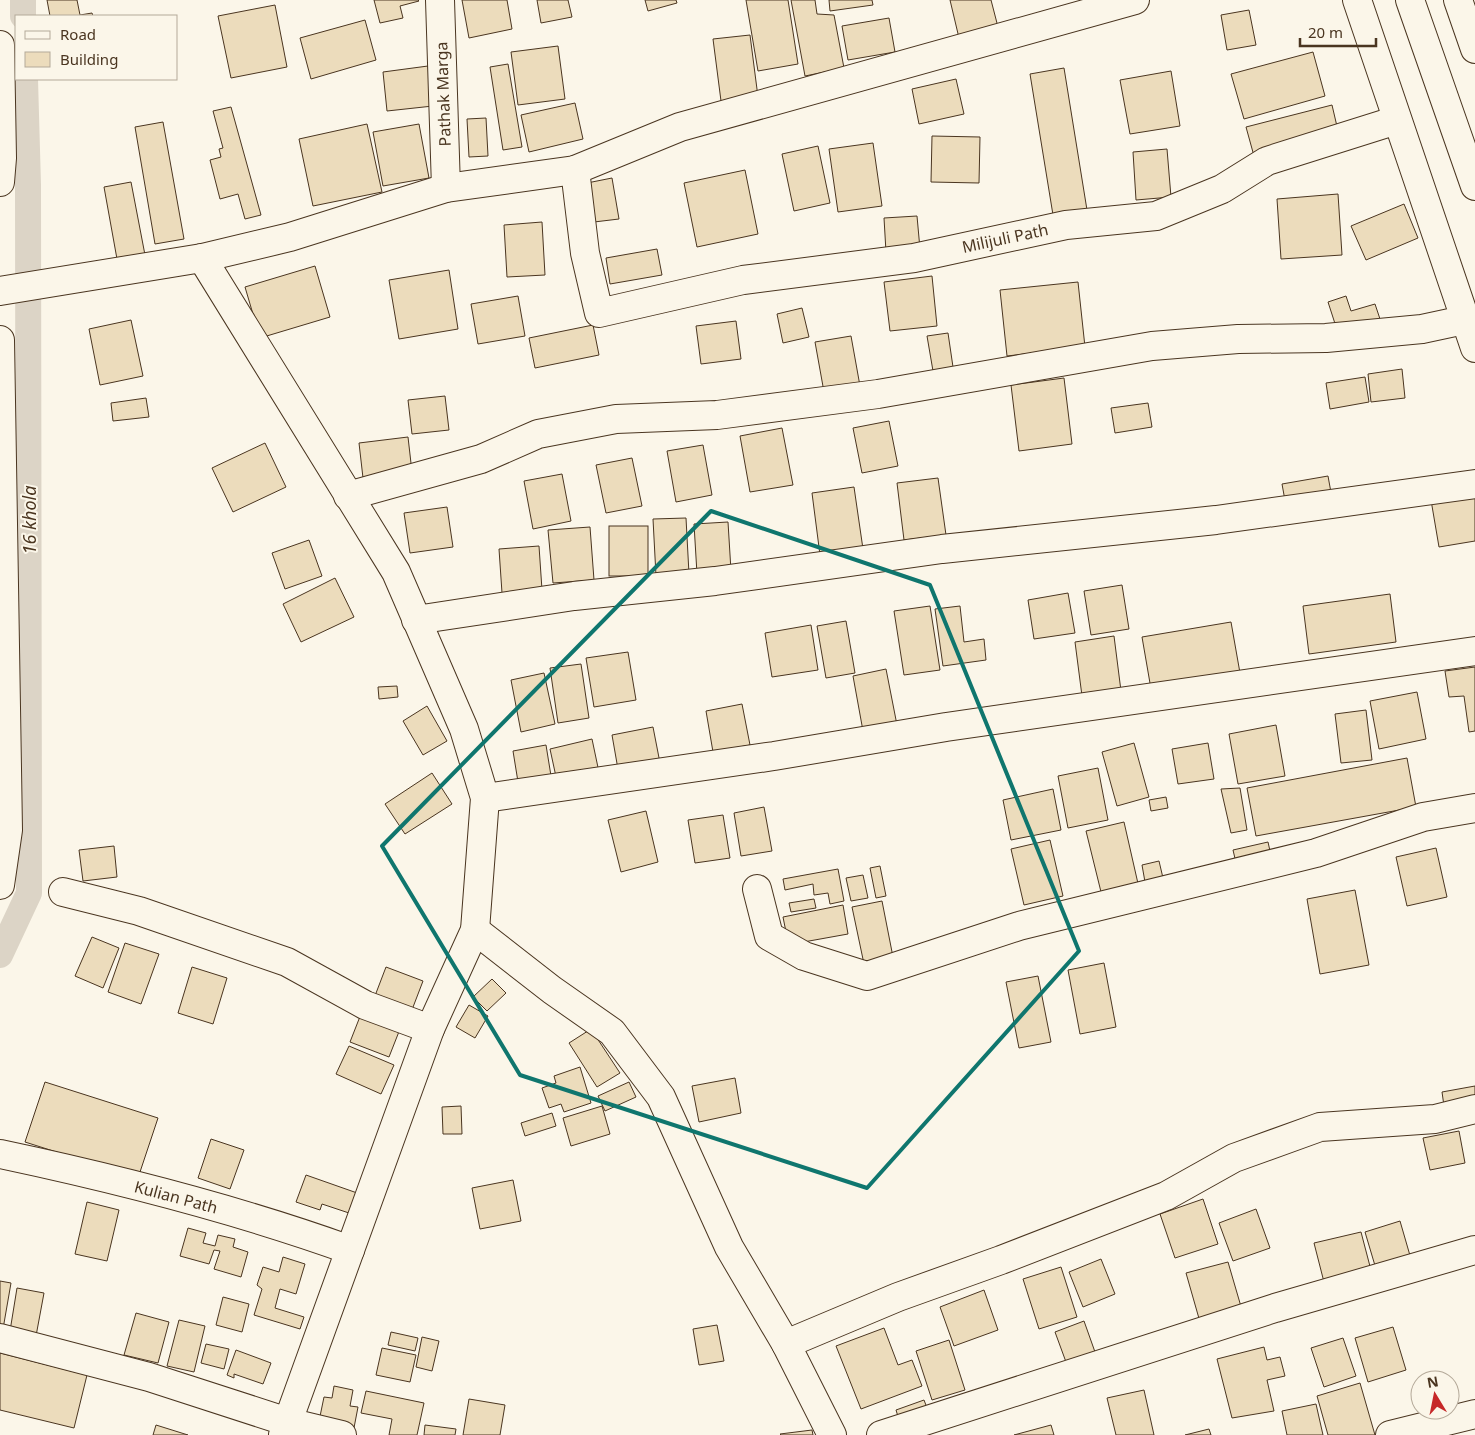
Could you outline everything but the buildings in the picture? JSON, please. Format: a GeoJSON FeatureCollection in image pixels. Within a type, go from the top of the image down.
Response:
{"type":"FeatureCollection","features":[{"type":"Feature","properties":{"kind":"main road","name":"Pathak Marga"},"geometry":{"type":"LineString","coordinates":[[440,0],[446,188]]}},
{"type":"Feature","properties":{"kind":"main road"},"geometry":{"type":"LineString","coordinates":[[6,290],[202,258],[290,237],[446,188],[575,170],[680,127],[1135,0]]}},
{"type":"Feature","properties":{"kind":"main road"},"geometry":{"type":"LineString","coordinates":[[1357,0],[1475,348]]}},
{"type":"Feature","properties":{"kind":"main road"},"geometry":{"type":"LineString","coordinates":[[1410,0],[1475,186]]}},
{"type":"Feature","properties":{"kind":"main road"},"geometry":{"type":"LineString","coordinates":[[1458,0],[1475,49]]}},
{"type":"Feature","properties":{"kind":"main road"},"geometry":{"type":"LineString","coordinates":[[0,45],[0,182]]}},
{"type":"Feature","properties":{"kind":"main road","name":"Milijuli Path"},"geometry":{"type":"LineString","coordinates":[[575,170],[585,253],[599,313],[743,280],[914,258],[1066,225],[1156,216],[1222,188],[1267,161],[1397,120]]}},
{"type":"Feature","properties":{"kind":"main road"},"geometry":{"type":"LineString","coordinates":[[202,258],[396,572],[464,729],[485,798],[475,930],[430,1029],[286,1428]]}},
{"type":"Feature","properties":{"kind":"main road"},"geometry":{"type":"LineString","coordinates":[[348,496],[481,459],[538,434],[616,419],[717,415],[818,402],[1152,346],[1238,339],[1326,338],[1422,329],[1464,320]]}},
{"type":"Feature","properties":{"kind":"main road"},"geometry":{"type":"LineString","coordinates":[[0,340],[8,830],[0,885]]}},
{"type":"Feature","properties":{"kind":"main road"},"geometry":{"type":"LineString","coordinates":[[416,620],[574,596],[715,581],[942,549],[1216,520],[1475,484]]}},
{"type":"Feature","properties":{"kind":"main road"},"geometry":{"type":"LineString","coordinates":[[485,798],[774,756],[946,727],[1475,651]]}},
{"type":"Feature","properties":{"kind":"main road"},"geometry":{"type":"LineString","coordinates":[[757,889],[769,936],[804,956],[868,976],[1019,926],[1316,853],[1423,817],[1475,808]]}},
{"type":"Feature","properties":{"kind":"main road"},"geometry":{"type":"LineString","coordinates":[[63,892],[139,911],[287,962],[365,1005],[430,1029]]}},
{"type":"Feature","properties":{"kind":"main road"},"geometry":{"type":"LineString","coordinates":[[475,930],[552,990],[612,1032],[661,1097],[729,1247],[786,1344],[832,1435]]}},
{"type":"Feature","properties":{"kind":"main road"},"geometry":{"type":"LineString","coordinates":[[786,1344],[898,1297],[1001,1260],[1166,1196],[1234,1158],[1320,1127],[1434,1119],[1475,1109]]}},
{"type":"Feature","properties":{"kind":"main road","name":"Kulian Path"},"geometry":{"type":"LineString","coordinates":[[0,1154],[79,1170],[254,1218],[350,1250]]}},
{"type":"Feature","properties":{"kind":"main road"},"geometry":{"type":"LineString","coordinates":[[881,1435],[1275,1308],[1475,1250]]}},
{"type":"Feature","properties":{"kind":"main road"},"geometry":{"type":"LineString","coordinates":[[0,1338],[149,1377],[286,1428],[342,1435]]}},
{"type":"Feature","properties":{"kind":"main road"},"geometry":{"type":"LineString","coordinates":[[1390,1435],[1475,1414]]}},
{"type":"Feature","properties":{"kind":"highlighted area"},"geometry":{"type":"Polygon","coordinates":[[[711,511],[930,585],[1079,951],[867,1188],[520,1075],[382,846],[711,511]]]}},
{"type":"Feature","properties":{"kind":"waterway","name":"16 khola"},"geometry":{"type":"LineString","coordinates":[[23,0],[23,15]]}},
{"type":"Feature","properties":{"kind":"waterway","name":"16 khola"},"geometry":{"type":"LineString","coordinates":[[0,955],[29,893],[28,185],[25,80]]}}]}
